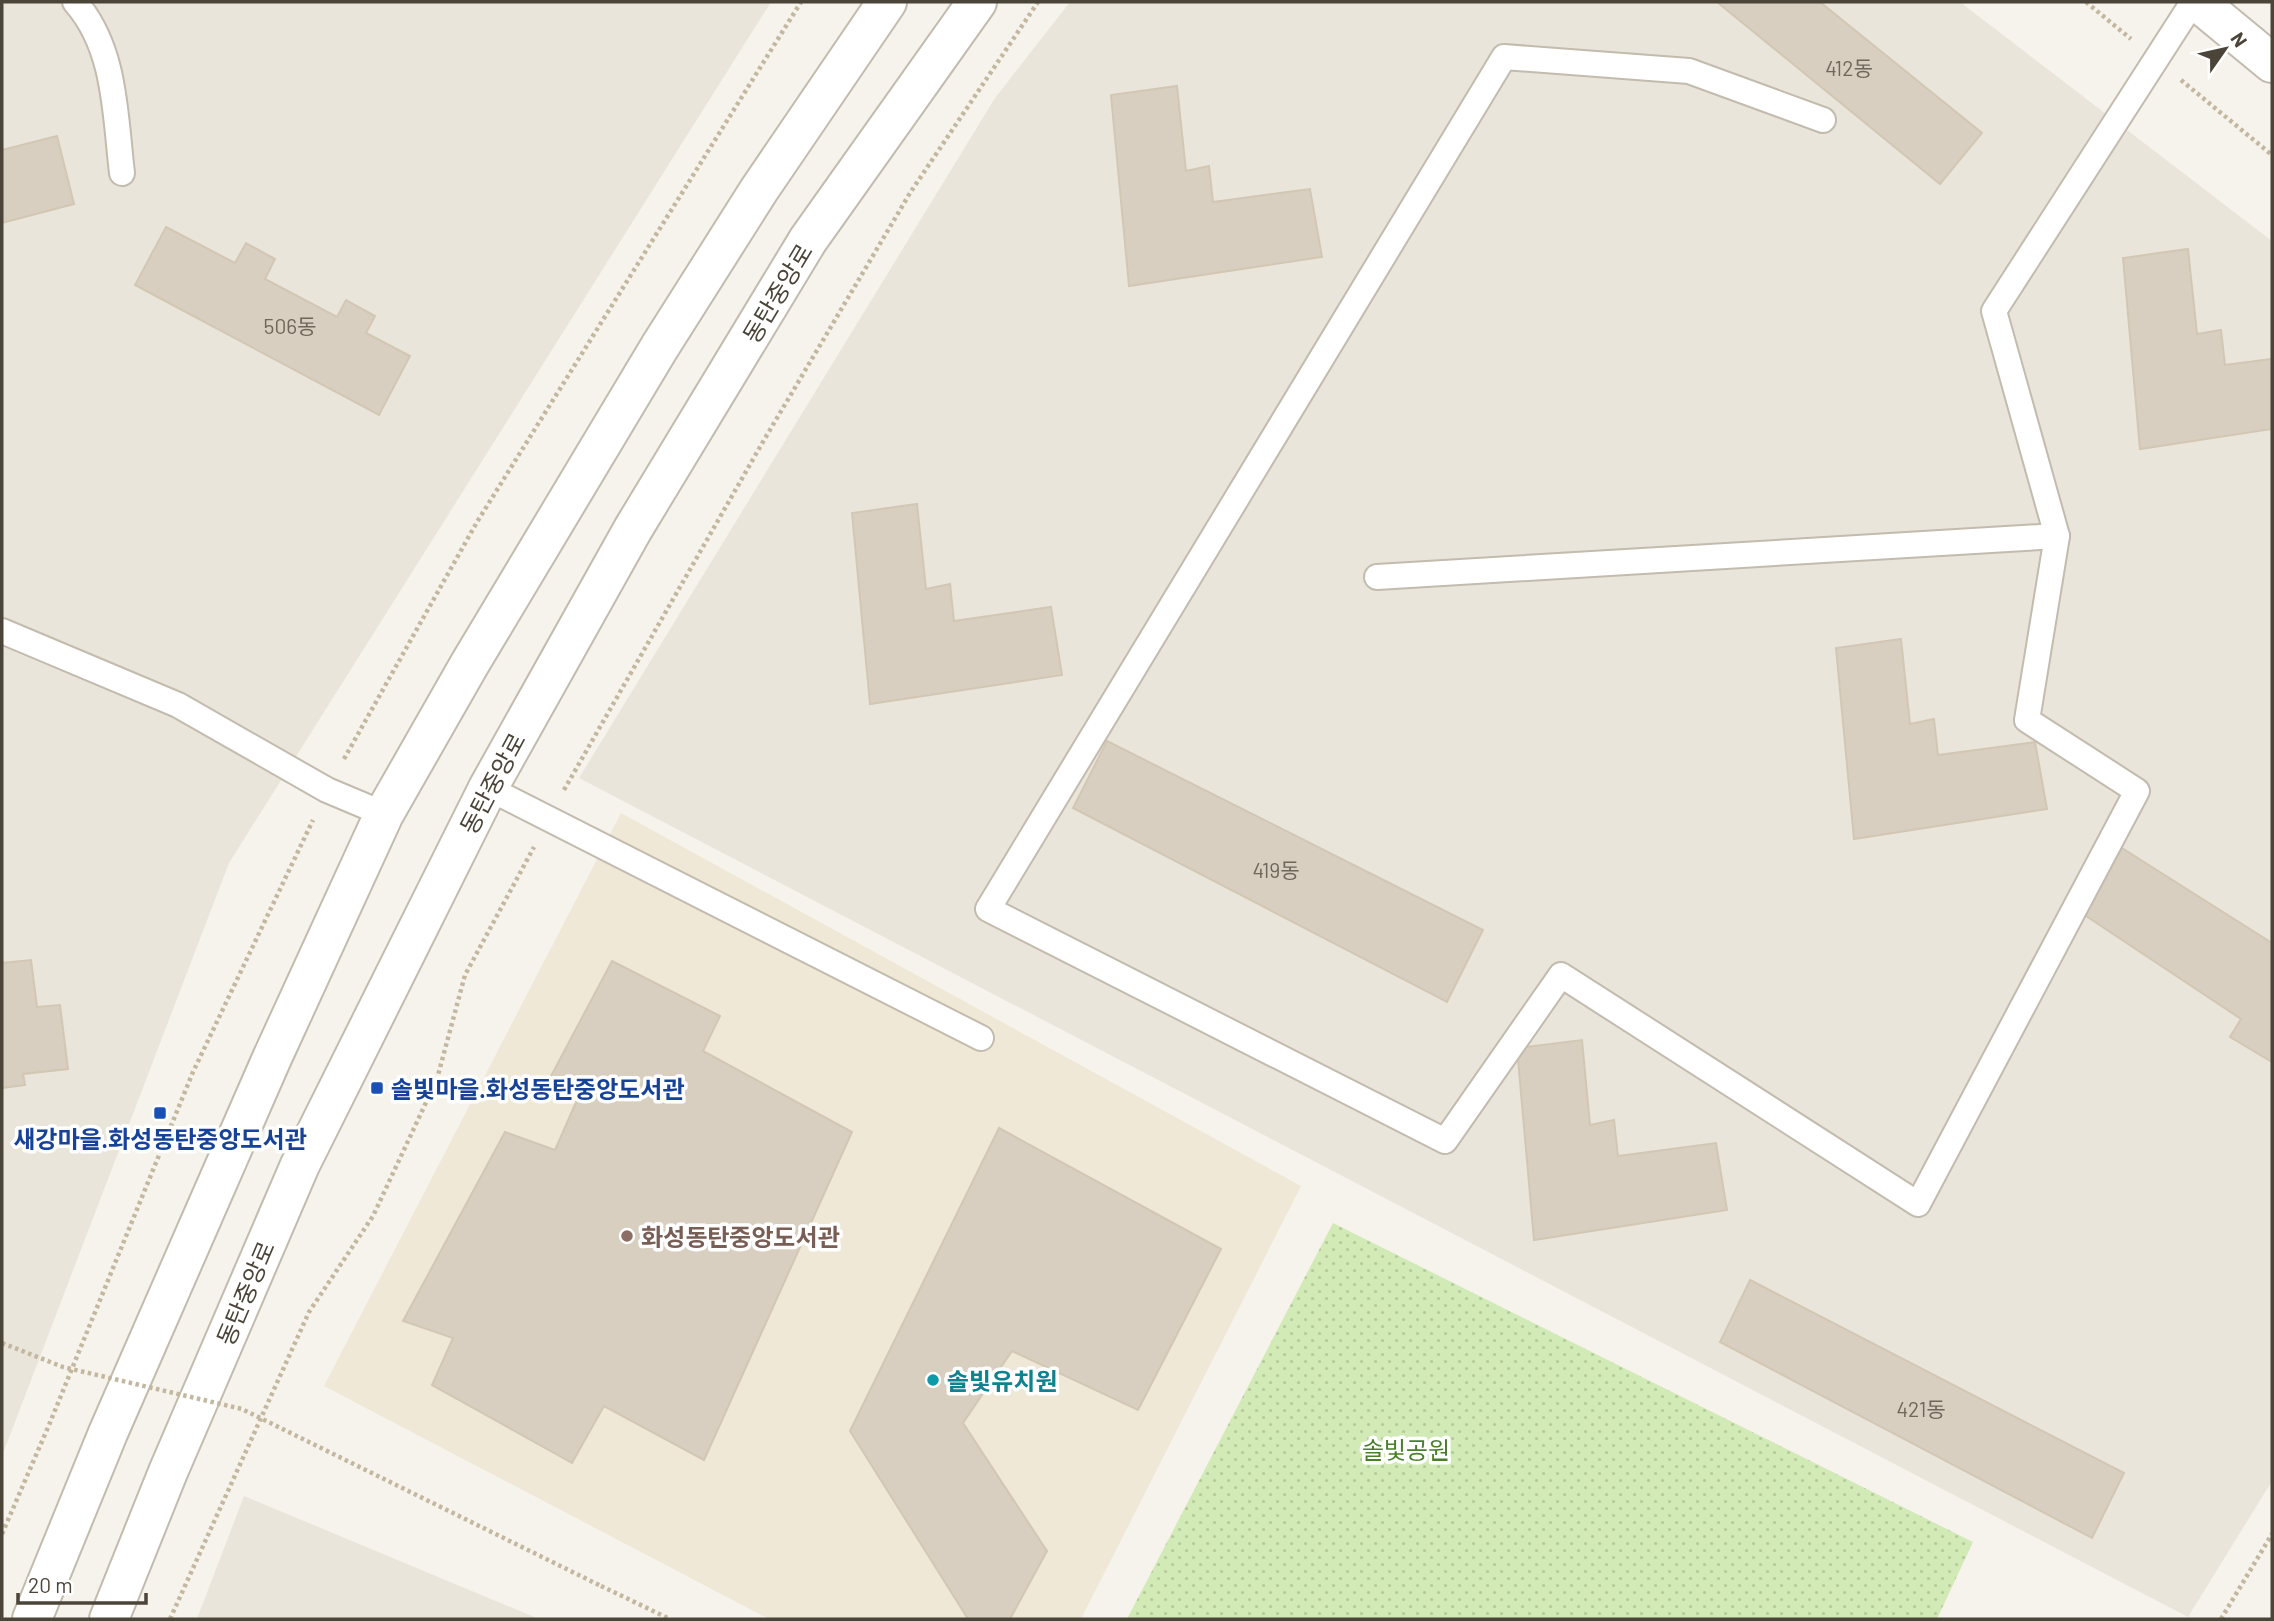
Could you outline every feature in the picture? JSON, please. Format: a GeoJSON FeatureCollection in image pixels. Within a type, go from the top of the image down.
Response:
{"type":"FeatureCollection","features":[{"type":"Feature","properties":{"kind":"street"},"geometry":{"type":"LineString","coordinates":[[32,1619],[108,1433],[267,1071],[384,814],[469,665],[659,348],[759,190],[887,2]]}},
{"type":"Feature","properties":{"kind":"street","name":"동탄중앙로"},"geometry":{"type":"LineString","coordinates":[[108,1619],[300,1165],[488,788],[633,529],[808,240],[977,2]]}},
{"type":"Feature","properties":{"kind":"street"},"geometry":{"type":"LineString","coordinates":[[2195,2],[2272,63]]}},
{"type":"Feature","properties":{"kind":"lane"},"geometry":{"type":"LineString","coordinates":[[75,2],[88,16],[110,71],[122,173]]}},
{"type":"Feature","properties":{"kind":"lane"},"geometry":{"type":"LineString","coordinates":[[1823,120],[1689,71],[1504,57],[988,909],[1445,1141],[1561,975],[1918,1204],[2137,791],[2027,720],[2057,536],[1994,310],[2195,2]]}},
{"type":"Feature","properties":{"kind":"lane"},"geometry":{"type":"LineString","coordinates":[[1377,577],[2057,536]]}},
{"type":"Feature","properties":{"kind":"lane"},"geometry":{"type":"LineString","coordinates":[[2,631],[178,705],[327,790],[384,814]]}},
{"type":"Feature","properties":{"kind":"lane"},"geometry":{"type":"LineString","coordinates":[[488,788],[981,1038]]}},
{"type":"Feature","properties":{"kind":"path"},"geometry":{"type":"LineString","coordinates":[[2,1343],[63,1367],[243,1409],[670,1619]]}},
{"type":"Feature","properties":{"kind":"path"},"geometry":{"type":"LineString","coordinates":[[2221,1619],[2272,1534]]}},
{"type":"Feature","properties":{"kind":"shaded area"},"geometry":{"type":"Polygon","coordinates":[[[2,2],[771,2],[229,863],[2,1456],[2,2]]]}},
{"type":"Feature","properties":{"kind":"shaded area"},"geometry":{"type":"Polygon","coordinates":[[[1070,2],[1960,2],[2272,241],[2272,1481],[2188,1617],[579,778],[995,98],[1070,2]]]}},
{"type":"Feature","properties":{"kind":"shaded area"},"geometry":{"type":"Polygon","coordinates":[[[621,813],[1301,1186],[1081,1619],[769,1619],[324,1386],[621,813]]]}},
{"type":"Feature","properties":{"kind":"shaded area"},"geometry":{"type":"Polygon","coordinates":[[[244,1496],[539,1619],[197,1619],[244,1496]]]}},
{"type":"Feature","properties":{"kind":"green space","name":"솔빛공원"},"geometry":{"type":"Polygon","coordinates":[[[1333,1223],[1973,1542],[1937,1619],[1127,1619],[1333,1223]]]}},
{"type":"Feature","properties":{"kind":"building"},"geometry":{"type":"Polygon","coordinates":[[[1717,2],[1820,2],[1982,133],[1940,184],[1717,2]]]}},
{"type":"Feature","properties":{"kind":"building"},"geometry":{"type":"Polygon","coordinates":[[[1177,86],[1186,171],[1209,166],[1213,202],[1310,189],[1322,257],[1129,286],[1111,95],[1177,86]]]}},
{"type":"Feature","properties":{"kind":"building"},"geometry":{"type":"Polygon","coordinates":[[[57,136],[74,204],[2,223],[2,150],[57,136]]]}},
{"type":"Feature","properties":{"kind":"building"},"geometry":{"type":"Polygon","coordinates":[[[166,227],[235,263],[246,243],[275,259],[265,279],[337,317],[346,300],[375,316],[366,333],[410,356],[379,415],[135,285],[166,227]]]}},
{"type":"Feature","properties":{"kind":"building"},"geometry":{"type":"Polygon","coordinates":[[[2188,249],[2197,334],[2221,330],[2225,365],[2272,359],[2272,429],[2140,449],[2123,258],[2188,249]]]}},
{"type":"Feature","properties":{"kind":"building"},"geometry":{"type":"Polygon","coordinates":[[[917,504],[926,589],[950,584],[954,621],[1051,607],[1062,675],[870,704],[852,513],[917,504]]]}},
{"type":"Feature","properties":{"kind":"building"},"geometry":{"type":"Polygon","coordinates":[[[1901,639],[1910,724],[1934,719],[1938,755],[2035,742],[2047,809],[1854,839],[1836,648],[1901,639]]]}},
{"type":"Feature","properties":{"kind":"building"},"geometry":{"type":"Polygon","coordinates":[[[1107,741],[1483,930],[1447,1002],[1073,808],[1107,741]]]}},
{"type":"Feature","properties":{"kind":"building"},"geometry":{"type":"Polygon","coordinates":[[[2122,848],[2272,943],[2272,1062],[2230,1037],[2241,1019],[2083,914],[2122,848]]]}},
{"type":"Feature","properties":{"kind":"building"},"geometry":{"type":"Polygon","coordinates":[[[31,960],[37,1007],[60,1005],[68,1069],[23,1074],[25,1085],[2,1088],[2,963],[31,960]]]}},
{"type":"Feature","properties":{"kind":"building","name":"화성동탄중앙도서관"},"geometry":{"type":"Polygon","coordinates":[[[612,961],[720,1016],[703,1051],[852,1132],[704,1460],[604,1406],[572,1463],[432,1385],[453,1338],[403,1321],[505,1132],[555,1150],[581,1091],[551,1076],[612,961]]]}},
{"type":"Feature","properties":{"kind":"building"},"geometry":{"type":"Polygon","coordinates":[[[1582,1040],[1590,1125],[1614,1120],[1618,1156],[1716,1143],[1727,1210],[1534,1240],[1517,1048],[1582,1040]]]}},
{"type":"Feature","properties":{"kind":"building","name":"솔빛유치원"},"geometry":{"type":"Polygon","coordinates":[[[999,1128],[1221,1249],[1138,1410],[1012,1351],[963,1423],[1047,1551],[1010,1619],[968,1619],[850,1431],[999,1128]]]}},
{"type":"Feature","properties":{"kind":"building"},"geometry":{"type":"Polygon","coordinates":[[[1750,1280],[2124,1473],[2092,1538],[1720,1342],[1750,1280]]]}},
{"type":"Feature","properties":{"kind":"place","name":"솔빛마을.화성동탄중앙도서관"},"geometry":{"type":"Point","coordinates":[377,1088]}},
{"type":"Feature","properties":{"kind":"place","name":"새강마을.화성동탄중앙도서관"},"geometry":{"type":"Point","coordinates":[160,1113]}},
{"type":"Feature","properties":{"kind":"place","name":"화성동탄중앙도서관"},"geometry":{"type":"Point","coordinates":[627,1236]}},
{"type":"Feature","properties":{"kind":"place","name":"솔빛유치원"},"geometry":{"type":"Point","coordinates":[933,1380]}}]}
